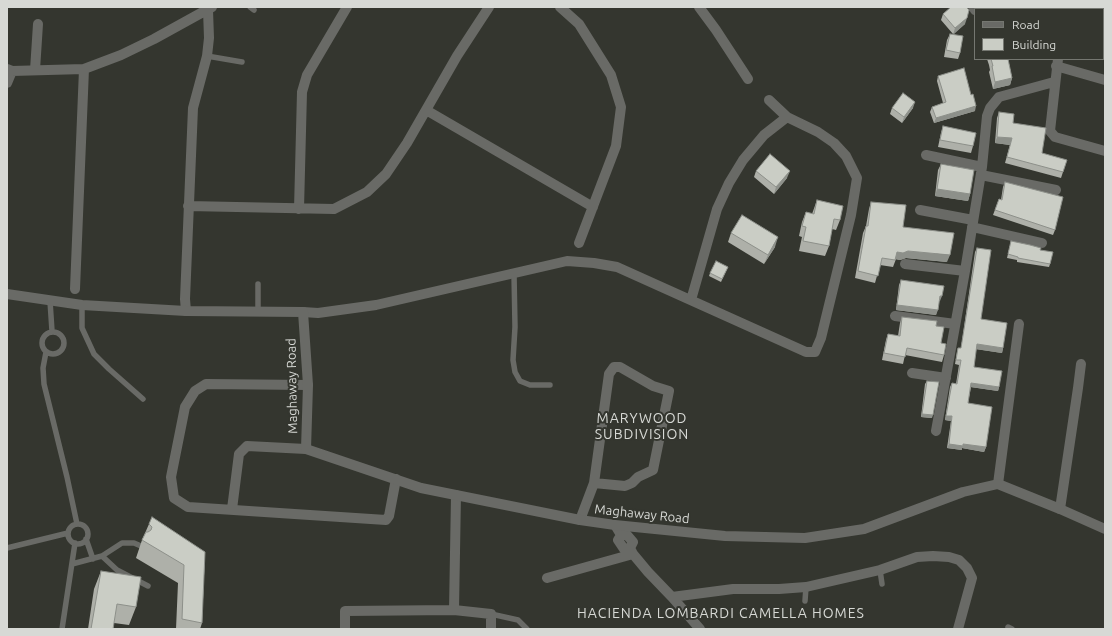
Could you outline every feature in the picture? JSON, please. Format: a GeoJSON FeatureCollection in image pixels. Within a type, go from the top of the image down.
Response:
{"type":"FeatureCollection","features":[{"type":"Feature","properties":{"kind":"street"},"geometry":{"type":"LineString","coordinates":[[300,209],[302,92],[307,75],[347,7]]}},
{"type":"Feature","properties":{"kind":"street"},"geometry":{"type":"LineString","coordinates":[[188,206],[334,209],[368,192],[386,174],[407,143],[457,56],[489,7]]}},
{"type":"Feature","properties":{"kind":"street"},"geometry":{"type":"LineString","coordinates":[[560,7],[579,24],[611,74],[621,107],[616,146],[579,243]]}},
{"type":"Feature","properties":{"kind":"street"},"geometry":{"type":"LineString","coordinates":[[699,7],[748,79]]}},
{"type":"Feature","properties":{"kind":"street"},"geometry":{"type":"LineString","coordinates":[[186,311],[184,298],[193,108],[207,56],[210,9]]}},
{"type":"Feature","properties":{"kind":"street"},"geometry":{"type":"LineString","coordinates":[[7,82],[10,70],[84,69],[121,55],[210,9]]}},
{"type":"Feature","properties":{"kind":"street"},"geometry":{"type":"LineString","coordinates":[[35,70],[38,24]]}},
{"type":"Feature","properties":{"kind":"street"},"geometry":{"type":"LineString","coordinates":[[1105,80],[1057,63],[1050,131],[1055,137],[1105,151]]}},
{"type":"Feature","properties":{"kind":"street"},"geometry":{"type":"LineString","coordinates":[[75,289],[84,69]]}},
{"type":"Feature","properties":{"kind":"street"},"geometry":{"type":"LineString","coordinates":[[936,431],[973,223],[987,116],[990,108],[999,97],[1054,82]]}},
{"type":"Feature","properties":{"kind":"street"},"geometry":{"type":"LineString","coordinates":[[7,294],[82,305],[186,311],[318,313],[376,305],[567,261],[594,263],[617,267],[806,352],[815,352],[818,348],[851,215],[857,178],[846,156],[834,144],[818,132],[787,117],[769,100]]}},
{"type":"Feature","properties":{"kind":"street"},"geometry":{"type":"LineString","coordinates":[[426,110],[593,207]]}},
{"type":"Feature","properties":{"kind":"street"},"geometry":{"type":"LineString","coordinates":[[691,300],[715,216],[729,183],[743,160],[764,135],[787,117]]}},
{"type":"Feature","properties":{"kind":"street"},"geometry":{"type":"LineString","coordinates":[[926,156],[1056,190]]}},
{"type":"Feature","properties":{"kind":"street"},"geometry":{"type":"LineString","coordinates":[[920,210],[973,223],[1042,243]]}},
{"type":"Feature","properties":{"kind":"street"},"geometry":{"type":"LineString","coordinates":[[905,264],[965,271]]}},
{"type":"Feature","properties":{"kind":"street","name":"Maghaway Road"},"geometry":{"type":"LineString","coordinates":[[303,312],[308,385],[306,449],[421,488],[580,520],[615,525],[725,536],[805,538],[864,528],[963,492],[998,484]]}},
{"type":"Feature","properties":{"kind":"street"},"geometry":{"type":"LineString","coordinates":[[894,316],[955,324]]}},
{"type":"Feature","properties":{"kind":"street"},"geometry":{"type":"LineString","coordinates":[[1019,324],[998,484],[1060,508],[1105,528]]}},
{"type":"Feature","properties":{"kind":"street"},"geometry":{"type":"LineString","coordinates":[[1060,508],[1081,364]]}},
{"type":"Feature","properties":{"kind":"street"},"geometry":{"type":"LineString","coordinates":[[580,520],[594,483],[608,374],[614,367],[620,367],[653,386],[669,391],[653,470],[638,477],[632,483],[625,486],[594,483]]}},
{"type":"Feature","properties":{"kind":"street"},"geometry":{"type":"LineString","coordinates":[[912,372],[946,378]]}},
{"type":"Feature","properties":{"kind":"street"},"geometry":{"type":"LineString","coordinates":[[308,385],[206,384],[195,392],[185,407],[171,477],[174,498],[188,507],[386,520],[389,516],[396,479]]}},
{"type":"Feature","properties":{"kind":"street"},"geometry":{"type":"LineString","coordinates":[[232,509],[239,454],[247,446],[306,449]]}},
{"type":"Feature","properties":{"kind":"street"},"geometry":{"type":"LineString","coordinates":[[454,610],[456,495]]}},
{"type":"Feature","properties":{"kind":"street"},"geometry":{"type":"LineString","coordinates":[[615,525],[621,535],[627,535],[633,542],[631,551]]}},
{"type":"Feature","properties":{"kind":"street"},"geometry":{"type":"LineString","coordinates":[[547,578],[631,551]]}},
{"type":"Feature","properties":{"kind":"street"},"geometry":{"type":"LineString","coordinates":[[631,551],[700,629]]}},
{"type":"Feature","properties":{"kind":"street"},"geometry":{"type":"LineString","coordinates":[[672,597],[733,589],[779,589],[806,587],[880,570],[917,557],[933,556],[959,560],[967,568],[972,578],[958,629]]}},
{"type":"Feature","properties":{"kind":"street"},"geometry":{"type":"LineString","coordinates":[[345,629],[345,611],[454,610],[490,614],[490,629]]}},
{"type":"Feature","properties":{"kind":"lane"},"geometry":{"type":"LineString","coordinates":[[207,56],[242,62]]}},
{"type":"Feature","properties":{"kind":"lane"},"geometry":{"type":"LineString","coordinates":[[514,274],[515,327],[513,360],[515,372],[520,382],[530,385],[550,385]]}},
{"type":"Feature","properties":{"kind":"lane"},"geometry":{"type":"LineString","coordinates":[[258,284],[258,312]]}},
{"type":"Feature","properties":{"kind":"lane"},"geometry":{"type":"LineString","coordinates":[[50,301],[52,331]]}},
{"type":"Feature","properties":{"kind":"lane"},"geometry":{"type":"LineString","coordinates":[[82,305],[82,328],[94,354],[108,369],[144,399]]}},
{"type":"Feature","properties":{"kind":"lane"},"geometry":{"type":"LineString","coordinates":[[52,331],[62,336],[64,344],[60,351],[54,354],[46,352],[42,346],[42,338],[48,332],[52,331]]}},
{"type":"Feature","properties":{"kind":"lane"},"geometry":{"type":"LineString","coordinates":[[46,352],[43,368],[44,384],[77,524]]}},
{"type":"Feature","properties":{"kind":"lane"},"geometry":{"type":"LineString","coordinates":[[86,539],[83,542],[75,543],[68,537],[69,529],[77,524],[81,524],[85,527],[88,535],[86,539],[93,559]]}},
{"type":"Feature","properties":{"kind":"lane"},"geometry":{"type":"LineString","coordinates":[[7,548],[68,533]]}},
{"type":"Feature","properties":{"kind":"lane"},"geometry":{"type":"LineString","coordinates":[[62,629],[75,543]]}},
{"type":"Feature","properties":{"kind":"lane"},"geometry":{"type":"LineString","coordinates":[[72,564],[102,556],[122,543],[134,543],[141,546]]}},
{"type":"Feature","properties":{"kind":"lane"},"geometry":{"type":"LineString","coordinates":[[102,556],[117,570],[148,586]]}},
{"type":"Feature","properties":{"kind":"lane"},"geometry":{"type":"LineString","coordinates":[[880,570],[882,584]]}},
{"type":"Feature","properties":{"kind":"lane"},"geometry":{"type":"LineString","coordinates":[[805,601],[806,587]]}},
{"type":"Feature","properties":{"kind":"lane"},"geometry":{"type":"LineString","coordinates":[[490,614],[518,620],[527,629]]}},
{"type":"Feature","properties":{"kind":"building"},"geometry":{"type":"Polygon","coordinates":[[[951,7],[966,7],[969,10],[967,18],[955,28],[943,14],[951,7]]]}},
{"type":"Feature","properties":{"kind":"building"},"geometry":{"type":"Polygon","coordinates":[[[950,34],[963,36],[960,53],[946,50],[950,34]]]}},
{"type":"Feature","properties":{"kind":"building"},"geometry":{"type":"Polygon","coordinates":[[[991,60],[1008,60],[1012,78],[995,82],[991,60]]]}},
{"type":"Feature","properties":{"kind":"building"},"geometry":{"type":"Polygon","coordinates":[[[964,68],[971,95],[973,94],[976,106],[936,118],[932,107],[946,102],[938,76],[964,68]]]}},
{"type":"Feature","properties":{"kind":"building"},"geometry":{"type":"Polygon","coordinates":[[[903,93],[915,102],[904,117],[892,108],[903,93]]]}},
{"type":"Feature","properties":{"kind":"building"},"geometry":{"type":"Polygon","coordinates":[[[999,112],[1014,114],[1013,123],[1046,128],[1042,153],[1067,160],[1063,172],[1007,157],[1012,138],[997,137],[999,112]]]}},
{"type":"Feature","properties":{"kind":"building"},"geometry":{"type":"Polygon","coordinates":[[[943,126],[976,133],[973,146],[940,140],[943,126]]]}},
{"type":"Feature","properties":{"kind":"building"},"geometry":{"type":"Polygon","coordinates":[[[770,154],[790,171],[776,187],[756,171],[770,154]]]}},
{"type":"Feature","properties":{"kind":"building"},"geometry":{"type":"Polygon","coordinates":[[[941,164],[974,170],[970,194],[937,189],[941,164]]]}},
{"type":"Feature","properties":{"kind":"building"},"geometry":{"type":"Polygon","coordinates":[[[1005,182],[1063,197],[1055,230],[995,210],[999,199],[1002,200],[1005,182]]]}},
{"type":"Feature","properties":{"kind":"building"},"geometry":{"type":"Polygon","coordinates":[[[817,200],[843,206],[840,220],[834,219],[829,246],[803,241],[806,227],[802,226],[806,212],[814,214],[817,200]]]}},
{"type":"Feature","properties":{"kind":"building"},"geometry":{"type":"Polygon","coordinates":[[[871,202],[906,205],[903,227],[954,233],[950,255],[908,251],[903,253],[897,252],[895,260],[882,258],[878,276],[858,271],[866,226],[868,226],[871,202]]]}},
{"type":"Feature","properties":{"kind":"building"},"geometry":{"type":"Polygon","coordinates":[[[742,215],[778,237],[768,255],[731,233],[742,215]]]}},
{"type":"Feature","properties":{"kind":"building"},"geometry":{"type":"Polygon","coordinates":[[[1011,241],[1041,248],[1040,250],[1053,252],[1050,264],[1018,258],[1008,254],[1011,241]]]}},
{"type":"Feature","properties":{"kind":"building"},"geometry":{"type":"Polygon","coordinates":[[[977,248],[991,250],[981,319],[1007,323],[1003,348],[977,344],[974,367],[1002,371],[999,387],[971,383],[968,403],[992,407],[986,447],[949,444],[952,416],[946,416],[952,383],[957,384],[961,360],[956,360],[958,348],[961,348],[977,248]]]}},
{"type":"Feature","properties":{"kind":"building"},"geometry":{"type":"Polygon","coordinates":[[[716,261],[728,267],[722,279],[710,273],[716,261]]]}},
{"type":"Feature","properties":{"kind":"building"},"geometry":{"type":"Polygon","coordinates":[[[901,280],[944,286],[942,296],[940,296],[938,310],[897,305],[901,280]]]}},
{"type":"Feature","properties":{"kind":"building"},"geometry":{"type":"Polygon","coordinates":[[[902,317],[937,321],[936,326],[944,327],[941,343],[946,344],[944,355],[907,348],[905,357],[884,353],[888,334],[900,336],[902,317]]]}},
{"type":"Feature","properties":{"kind":"building"},"geometry":{"type":"Polygon","coordinates":[[[927,381],[939,382],[933,415],[922,414],[927,381]]]}},
{"type":"Feature","properties":{"kind":"building"},"geometry":{"type":"Polygon","coordinates":[[[152,517],[205,552],[202,623],[182,619],[184,565],[142,540],[146,532],[151,530],[152,527],[149,524],[152,517]]]}},
{"type":"Feature","properties":{"kind":"building"},"geometry":{"type":"Polygon","coordinates":[[[101,571],[141,577],[136,607],[117,604],[113,629],[91,629],[101,571]]]}},
{"type":"Feature","properties":{"kind":"district","name":"MARYWOOD SUBDIVISION"},"geometry":{"type":"Point","coordinates":[642,426]}},
{"type":"Feature","properties":{"kind":"district","name":"HACIENDA LOMBARDI CAMELLA HOMES"},"geometry":{"type":"Point","coordinates":[721,613]}}]}
